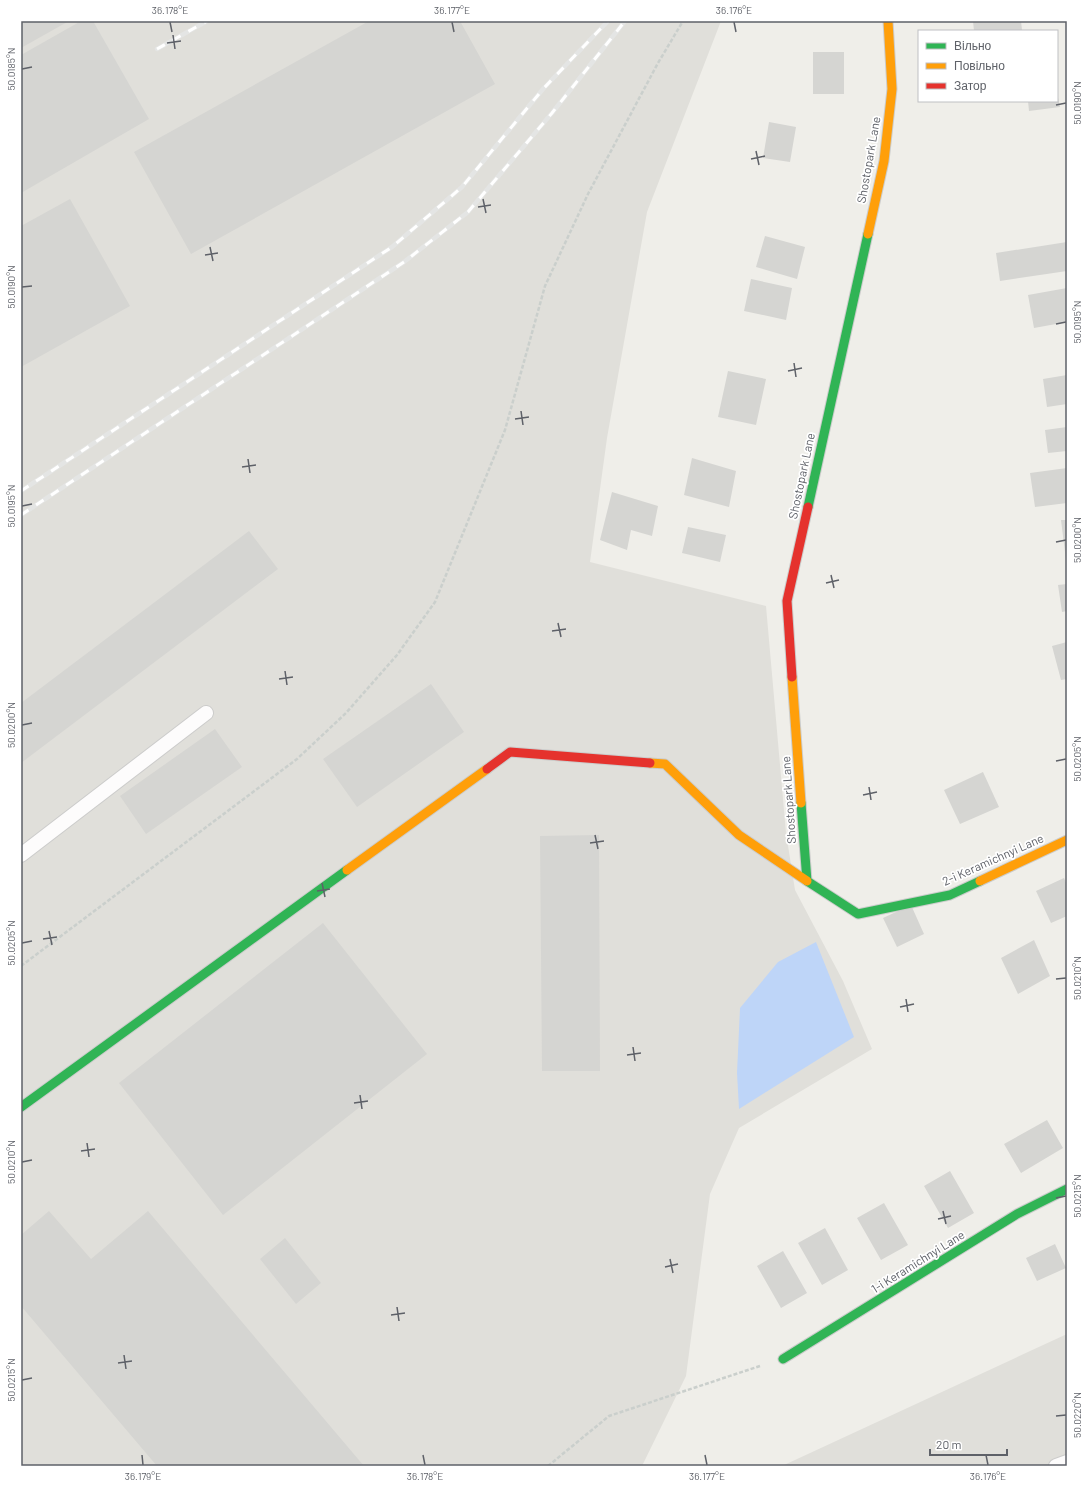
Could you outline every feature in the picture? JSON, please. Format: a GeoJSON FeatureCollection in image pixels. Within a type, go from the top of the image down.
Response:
{"type":"FeatureCollection","features":[{"type":"Feature","properties":{"kind":"street","name":"Shostopark Lane"},"geometry":{"type":"LineString","coordinates":[[807,881],[787,601],[884,161],[892,88],[888,21]]}},
{"type":"Feature","properties":{"kind":"street"},"geometry":{"type":"LineString","coordinates":[[21,1107],[510,752],[666,764],[739,835],[807,881]]}},
{"type":"Feature","properties":{"kind":"street","name":"2-i Keramichnyi Lane"},"geometry":{"type":"LineString","coordinates":[[807,881],[858,914],[950,895],[1067,840]]}},
{"type":"Feature","properties":{"kind":"street","name":"1-i Keramichnyi Lane"},"geometry":{"type":"LineString","coordinates":[[783,1359],[1017,1214],[1067,1189]]}},
{"type":"Feature","properties":{"kind":"lane"},"geometry":{"type":"LineString","coordinates":[[21,855],[206,714]]}},
{"type":"Feature","properties":{"kind":"lane"},"geometry":{"type":"LineString","coordinates":[[1056,1466],[1067,1462]]}},
{"type":"Feature","properties":{"kind":"path"},"geometry":{"type":"LineString","coordinates":[[21,966],[297,759],[346,713],[392,661],[435,602],[505,430],[545,286],[588,194],[683,21]]}},
{"type":"Feature","properties":{"kind":"path"},"geometry":{"type":"LineString","coordinates":[[548,1466],[609,1416],[783,1359]]}},
{"type":"Feature","properties":{"kind":"shaded area"},"geometry":{"type":"Polygon","coordinates":[[[21,21],[721,21],[647,212],[607,438],[590,562],[766,606],[786,833],[795,890],[843,981],[872,1049],[739,1128],[710,1194],[686,1376],[642,1466],[21,1466],[21,21]]]}},
{"type":"Feature","properties":{"kind":"shaded area"},"geometry":{"type":"Polygon","coordinates":[[[1067,1334],[1067,1466],[782,1466],[1067,1334]]]}},
{"type":"Feature","properties":{"kind":"water"},"geometry":{"type":"Polygon","coordinates":[[[816,942],[854,1037],[739,1109],[737,1073],[740,1008],[778,962],[816,942]]]}},
{"type":"Feature","properties":{"kind":"building"},"geometry":{"type":"Polygon","coordinates":[[[21,21],[69,21],[21,48],[21,21]]]}},
{"type":"Feature","properties":{"kind":"building"},"geometry":{"type":"Polygon","coordinates":[[[81,21],[93,21],[149,119],[21,193],[21,55],[81,21]]]}},
{"type":"Feature","properties":{"kind":"building"},"geometry":{"type":"Polygon","coordinates":[[[369,21],[460,21],[495,84],[191,254],[134,152],[369,21]]]}},
{"type":"Feature","properties":{"kind":"building"},"geometry":{"type":"Polygon","coordinates":[[[973,21],[1021,21],[1022,30],[974,30],[973,21]]]}},
{"type":"Feature","properties":{"kind":"building"},"geometry":{"type":"Polygon","coordinates":[[[813,52],[844,52],[844,94],[813,94],[813,52]]]}},
{"type":"Feature","properties":{"kind":"building"},"geometry":{"type":"Polygon","coordinates":[[[1058,98],[1060,107],[1029,111],[1028,102],[1058,102],[1058,98]]]}},
{"type":"Feature","properties":{"kind":"building"},"geometry":{"type":"Polygon","coordinates":[[[769,122],[796,127],[790,162],[763,158],[769,122]]]}},
{"type":"Feature","properties":{"kind":"building"},"geometry":{"type":"Polygon","coordinates":[[[70,199],[130,306],[21,367],[21,226],[70,199]]]}},
{"type":"Feature","properties":{"kind":"building"},"geometry":{"type":"Polygon","coordinates":[[[765,236],[805,247],[797,279],[756,267],[765,236]]]}},
{"type":"Feature","properties":{"kind":"building"},"geometry":{"type":"Polygon","coordinates":[[[1067,242],[1067,271],[1000,281],[996,253],[1067,242]]]}},
{"type":"Feature","properties":{"kind":"building"},"geometry":{"type":"Polygon","coordinates":[[[751,279],[792,288],[786,320],[744,311],[751,279]]]}},
{"type":"Feature","properties":{"kind":"building"},"geometry":{"type":"Polygon","coordinates":[[[1067,288],[1067,322],[1034,328],[1028,295],[1067,288]]]}},
{"type":"Feature","properties":{"kind":"building"},"geometry":{"type":"Polygon","coordinates":[[[728,371],[766,379],[756,425],[718,417],[728,371]]]}},
{"type":"Feature","properties":{"kind":"building"},"geometry":{"type":"Polygon","coordinates":[[[1067,375],[1067,404],[1047,407],[1043,379],[1067,375]]]}},
{"type":"Feature","properties":{"kind":"building"},"geometry":{"type":"Polygon","coordinates":[[[1067,427],[1067,451],[1048,453],[1045,430],[1067,427]]]}},
{"type":"Feature","properties":{"kind":"building"},"geometry":{"type":"Polygon","coordinates":[[[692,458],[736,471],[729,507],[684,495],[692,458]]]}},
{"type":"Feature","properties":{"kind":"building"},"geometry":{"type":"Polygon","coordinates":[[[1067,468],[1067,503],[1035,507],[1030,473],[1067,468]]]}},
{"type":"Feature","properties":{"kind":"building"},"geometry":{"type":"Polygon","coordinates":[[[612,492],[658,506],[652,536],[631,530],[627,550],[600,540],[612,492]]]}},
{"type":"Feature","properties":{"kind":"building"},"geometry":{"type":"Polygon","coordinates":[[[1061,520],[1067,520],[1067,560],[1066,560],[1061,520]]]}},
{"type":"Feature","properties":{"kind":"building"},"geometry":{"type":"Polygon","coordinates":[[[688,527],[726,535],[720,562],[682,553],[688,527]]]}},
{"type":"Feature","properties":{"kind":"building"},"geometry":{"type":"Polygon","coordinates":[[[249,531],[278,569],[21,763],[21,726],[24,730],[21,725],[21,703],[249,531]]]}},
{"type":"Feature","properties":{"kind":"building"},"geometry":{"type":"Polygon","coordinates":[[[1067,584],[1067,611],[1062,612],[1058,585],[1067,584]]]}},
{"type":"Feature","properties":{"kind":"building"},"geometry":{"type":"Polygon","coordinates":[[[1067,642],[1067,679],[1061,680],[1052,646],[1067,642]]]}},
{"type":"Feature","properties":{"kind":"building"},"geometry":{"type":"Polygon","coordinates":[[[431,684],[464,732],[357,807],[323,759],[431,684]]]}},
{"type":"Feature","properties":{"kind":"building"},"geometry":{"type":"Polygon","coordinates":[[[215,729],[242,767],[146,834],[120,796],[215,729]]]}},
{"type":"Feature","properties":{"kind":"building"},"geometry":{"type":"Polygon","coordinates":[[[983,772],[999,807],[960,824],[944,790],[983,772]]]}},
{"type":"Feature","properties":{"kind":"building"},"geometry":{"type":"Polygon","coordinates":[[[599,835],[600,1071],[542,1071],[540,836],[599,835]]]}},
{"type":"Feature","properties":{"kind":"building"},"geometry":{"type":"Polygon","coordinates":[[[1064,878],[1067,885],[1067,916],[1051,923],[1036,891],[1064,878]]]}},
{"type":"Feature","properties":{"kind":"building"},"geometry":{"type":"Polygon","coordinates":[[[911,905],[924,934],[897,947],[883,918],[911,905]]]}},
{"type":"Feature","properties":{"kind":"building"},"geometry":{"type":"Polygon","coordinates":[[[323,923],[427,1054],[223,1215],[119,1083],[323,923]]]}},
{"type":"Feature","properties":{"kind":"building"},"geometry":{"type":"Polygon","coordinates":[[[1034,940],[1050,976],[1018,994],[1001,958],[1034,940]]]}},
{"type":"Feature","properties":{"kind":"building"},"geometry":{"type":"Polygon","coordinates":[[[1047,1120],[1063,1148],[1021,1173],[1004,1144],[1047,1120]]]}},
{"type":"Feature","properties":{"kind":"building"},"geometry":{"type":"Polygon","coordinates":[[[950,1171],[974,1213],[948,1228],[924,1186],[950,1171]]]}},
{"type":"Feature","properties":{"kind":"building"},"geometry":{"type":"Polygon","coordinates":[[[884,1203],[908,1245],[881,1260],[857,1218],[884,1203]]]}},
{"type":"Feature","properties":{"kind":"building"},"geometry":{"type":"Polygon","coordinates":[[[49,1211],[91,1259],[148,1211],[364,1466],[157,1466],[21,1306],[21,1235],[49,1211]]]}},
{"type":"Feature","properties":{"kind":"building"},"geometry":{"type":"Polygon","coordinates":[[[825,1228],[848,1270],[822,1285],[798,1243],[825,1228]]]}},
{"type":"Feature","properties":{"kind":"building"},"geometry":{"type":"Polygon","coordinates":[[[285,1238],[321,1283],[296,1304],[260,1259],[285,1238]]]}},
{"type":"Feature","properties":{"kind":"building"},"geometry":{"type":"Polygon","coordinates":[[[1055,1244],[1066,1268],[1037,1281],[1026,1258],[1055,1244]]]}},
{"type":"Feature","properties":{"kind":"building"},"geometry":{"type":"Polygon","coordinates":[[[783,1251],[807,1293],[781,1308],[757,1266],[783,1251]]]}},
{"type":"Feature","properties":{"kind":"railway"},"geometry":{"type":"LineString","coordinates":[[157,49],[207,21]]}},
{"type":"Feature","properties":{"kind":"railway"},"geometry":{"type":"LineString","coordinates":[[21,491],[392,247],[462,187],[543,89],[608,21]]}},
{"type":"Feature","properties":{"kind":"railway"},"geometry":{"type":"LineString","coordinates":[[21,515],[404,262],[468,212],[552,113],[625,21]]}},
{"type":"Feature","properties":{"kind":"traffic: fast"},"geometry":{"type":"LineString","coordinates":[[808,507],[868,234]]}},
{"type":"Feature","properties":{"kind":"traffic: fast"},"geometry":{"type":"LineString","coordinates":[[801,803],[807,881],[858,914],[950,895],[980,881]]}},
{"type":"Feature","properties":{"kind":"traffic: fast"},"geometry":{"type":"LineString","coordinates":[[21,1107],[347,870]]}},
{"type":"Feature","properties":{"kind":"traffic: fast"},"geometry":{"type":"LineString","coordinates":[[783,1359],[1017,1214],[1067,1189]]}},
{"type":"Feature","properties":{"kind":"traffic: slow"},"geometry":{"type":"LineString","coordinates":[[868,234],[884,161],[892,89],[888,21]]}},
{"type":"Feature","properties":{"kind":"traffic: slow"},"geometry":{"type":"LineString","coordinates":[[792,677],[801,803]]}},
{"type":"Feature","properties":{"kind":"traffic: slow"},"geometry":{"type":"LineString","coordinates":[[650,763],[665,764],[739,835],[807,881]]}},
{"type":"Feature","properties":{"kind":"traffic: slow"},"geometry":{"type":"LineString","coordinates":[[347,870],[487,769]]}},
{"type":"Feature","properties":{"kind":"traffic: slow"},"geometry":{"type":"LineString","coordinates":[[980,881],[1067,840]]}},
{"type":"Feature","properties":{"kind":"traffic: jam"},"geometry":{"type":"LineString","coordinates":[[792,677],[787,601],[808,507]]}},
{"type":"Feature","properties":{"kind":"traffic: jam"},"geometry":{"type":"LineString","coordinates":[[487,769],[510,752],[650,763]]}}]}
